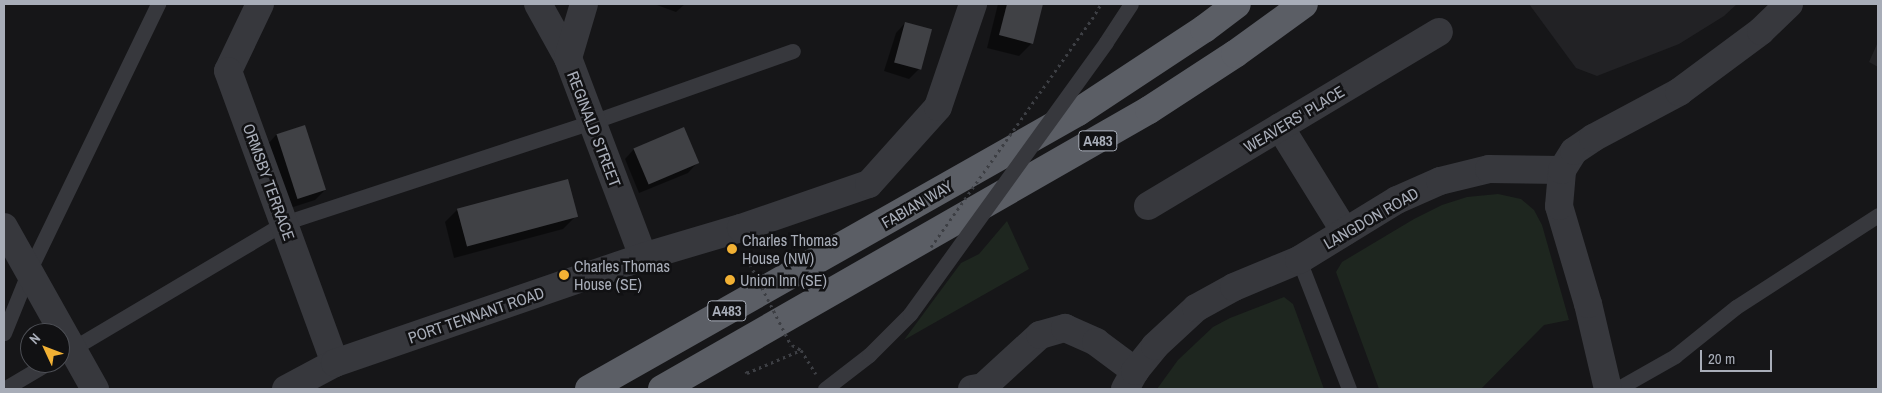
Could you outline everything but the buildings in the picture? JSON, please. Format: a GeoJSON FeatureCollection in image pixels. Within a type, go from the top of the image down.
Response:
{"type":"FeatureCollection","features":[{"type":"Feature","properties":{"kind":"highway","name":"FABIAN WAY"},"geometry":{"type":"LineString","coordinates":[[589,389],[1078,112],[1204,29],[1237,4]]}},
{"type":"Feature","properties":{"kind":"highway","name":"A483"},"geometry":{"type":"LineString","coordinates":[[662,389],[1149,110],[1236,54],[1304,4]]}},
{"type":"Feature","properties":{"kind":"street","name":"ORMSBY TERRACE"},"geometry":{"type":"LineString","coordinates":[[260,4],[228,70],[336,363]]}},
{"type":"Feature","properties":{"kind":"street","name":"REGINALD STREET"},"geometry":{"type":"LineString","coordinates":[[538,4],[568,58],[643,258]]}},
{"type":"Feature","properties":{"kind":"street"},"geometry":{"type":"LineString","coordinates":[[568,58],[584,4]]}},
{"type":"Feature","properties":{"kind":"street","name":"PORT TENNANT ROAD"},"geometry":{"type":"LineString","coordinates":[[286,389],[336,363],[643,258],[741,228],[869,184],[938,107],[972,4]]}},
{"type":"Feature","properties":{"kind":"street"},"geometry":{"type":"LineString","coordinates":[[1608,389],[1588,304],[1559,206],[1562,170],[1574,151],[1593,138],[1679,92],[1761,32],[1789,4]]}},
{"type":"Feature","properties":{"kind":"street","name":"WEAVERS' PLACE"},"geometry":{"type":"LineString","coordinates":[[1148,206],[1439,32]]}},
{"type":"Feature","properties":{"kind":"street"},"geometry":{"type":"LineString","coordinates":[[1280,127],[1345,232]]}},
{"type":"Feature","properties":{"kind":"street","name":"LANGDON ROAD"},"geometry":{"type":"LineString","coordinates":[[1130,380],[1155,346],[1196,308],[1234,287],[1299,260],[1397,200],[1440,181],[1489,169],[1562,170]]}},
{"type":"Feature","properties":{"kind":"street"},"geometry":{"type":"LineString","coordinates":[[4,227],[29,271],[52,323]]}},
{"type":"Feature","properties":{"kind":"street"},"geometry":{"type":"LineString","coordinates":[[972,389],[983,387],[1040,335],[1065,328],[1096,342],[1130,380]]}},
{"type":"Feature","properties":{"kind":"street"},"geometry":{"type":"LineString","coordinates":[[70,358],[95,389]]}},
{"type":"Feature","properties":{"kind":"lane"},"geometry":{"type":"LineString","coordinates":[[4,333],[29,271],[158,4]]}},
{"type":"Feature","properties":{"kind":"lane"},"geometry":{"type":"LineString","coordinates":[[821,383],[869,355],[910,314],[1106,42],[1131,4]]}},
{"type":"Feature","properties":{"kind":"lane"},"geometry":{"type":"LineString","coordinates":[[70,351],[284,223],[592,122],[793,51]]}},
{"type":"Feature","properties":{"kind":"lane"},"geometry":{"type":"LineString","coordinates":[[1617,389],[1674,356],[1736,307],[1878,215]]}},
{"type":"Feature","properties":{"kind":"lane"},"geometry":{"type":"LineString","coordinates":[[1299,260],[1349,389]]}},
{"type":"Feature","properties":{"kind":"lane"},"geometry":{"type":"LineString","coordinates":[[4,388],[30,373]]}},
{"type":"Feature","properties":{"kind":"path"},"geometry":{"type":"LineString","coordinates":[[927,253],[1100,4]]}},
{"type":"Feature","properties":{"kind":"path"},"geometry":{"type":"LineString","coordinates":[[750,264],[791,345],[801,350],[821,383]]}},
{"type":"Feature","properties":{"kind":"path"},"geometry":{"type":"LineString","coordinates":[[743,366],[747,374],[801,350]]}},
{"type":"Feature","properties":{"kind":"shaded area"},"geometry":{"type":"Polygon","coordinates":[[[1529,4],[1737,4],[1724,16],[1679,44],[1597,76],[1576,68],[1529,4]]]}},
{"type":"Feature","properties":{"kind":"shaded area"},"geometry":{"type":"Polygon","coordinates":[[[1878,42],[1878,67],[1869,62],[1878,42]]]}},
{"type":"Feature","properties":{"kind":"shaded area"},"geometry":{"type":"Polygon","coordinates":[[[1498,194],[1521,199],[1534,210],[1542,225],[1569,320],[1544,325],[1481,389],[1379,389],[1336,272],[1342,262],[1414,219],[1442,205],[1467,197],[1498,194]]]}},
{"type":"Feature","properties":{"kind":"shaded area"},"geometry":{"type":"Polygon","coordinates":[[[1007,221],[1029,269],[904,340],[961,263],[979,254],[1007,221]]]}},
{"type":"Feature","properties":{"kind":"shaded area"},"geometry":{"type":"Polygon","coordinates":[[[1284,297],[1293,304],[1324,389],[1157,389],[1178,360],[1213,327],[1230,318],[1284,297]]]}},
{"type":"Feature","properties":{"kind":"place","name":"Charles Thomas House (NW)"},"geometry":{"type":"Point","coordinates":[732,249]}},
{"type":"Feature","properties":{"kind":"place","name":"Charles Thomas House (SE)"},"geometry":{"type":"Point","coordinates":[564,275]}},
{"type":"Feature","properties":{"kind":"place","name":"Union Inn (SE)"},"geometry":{"type":"Point","coordinates":[730,280]}}]}
